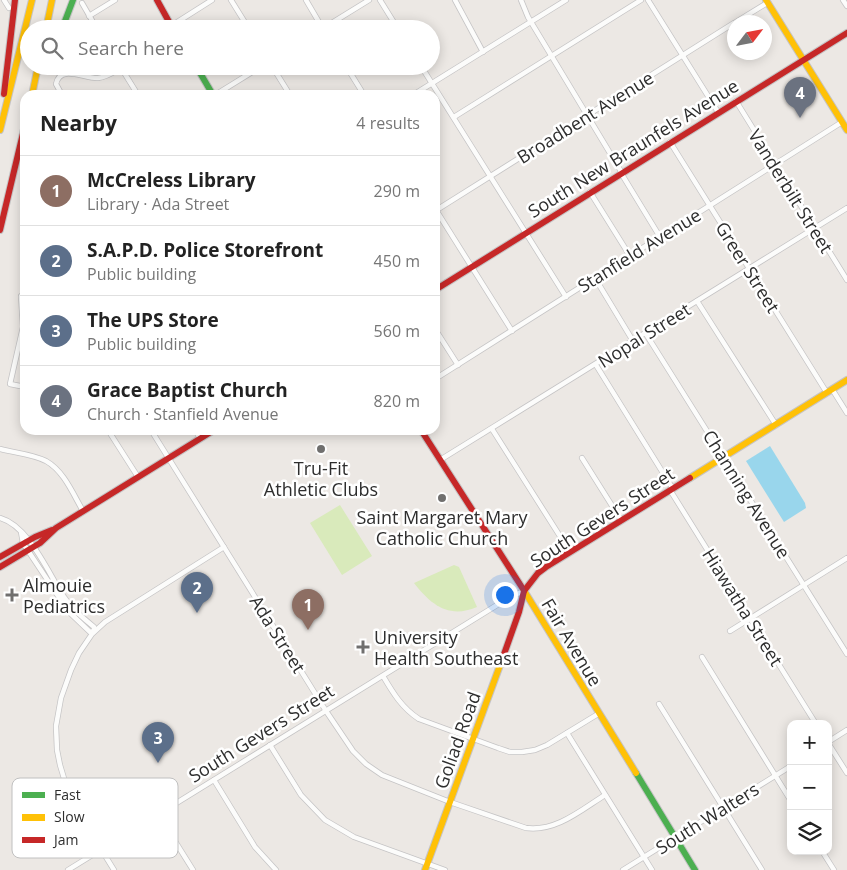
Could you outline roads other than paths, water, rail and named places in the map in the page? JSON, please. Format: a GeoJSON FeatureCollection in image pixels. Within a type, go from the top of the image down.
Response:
{"type":"FeatureCollection","features":[{"type":"Feature","properties":{"kind":"main road"},"geometry":{"type":"LineString","coordinates":[[0,129],[16,0]]}},
{"type":"Feature","properties":{"kind":"main road"},"geometry":{"type":"LineString","coordinates":[[27,20],[32,0]]}},
{"type":"Feature","properties":{"kind":"main road"},"geometry":{"type":"LineString","coordinates":[[48,20],[52,0]]}},
{"type":"Feature","properties":{"kind":"main road"},"geometry":{"type":"LineString","coordinates":[[65,20],[73,0]]}},
{"type":"Feature","properties":{"kind":"main road"},"geometry":{"type":"LineString","coordinates":[[157,0],[168,20]]}},
{"type":"Feature","properties":{"kind":"main road"},"geometry":{"type":"LineString","coordinates":[[767,1],[847,130]]}},
{"type":"Feature","properties":{"kind":"main road","name":"South New Braunfels Avenue"},"geometry":{"type":"LineString","coordinates":[[440,287],[847,33]]}},
{"type":"Feature","properties":{"kind":"main road"},"geometry":{"type":"LineString","coordinates":[[0,129],[20,48]]}},
{"type":"Feature","properties":{"kind":"main road"},"geometry":{"type":"LineString","coordinates":[[33,90],[36,75]]}},
{"type":"Feature","properties":{"kind":"main road"},"geometry":{"type":"LineString","coordinates":[[34,87],[40,75]]}},
{"type":"Feature","properties":{"kind":"main road"},"geometry":{"type":"LineString","coordinates":[[202,75],[211,90]]}},
{"type":"Feature","properties":{"kind":"main road"},"geometry":{"type":"LineString","coordinates":[[0,230],[20,146]]}},
{"type":"Feature","properties":{"kind":"main road","name":"South Gevers Street"},"geometry":{"type":"LineString","coordinates":[[524,591],[538,573],[570,552],[847,380]]}},
{"type":"Feature","properties":{"kind":"main road"},"geometry":{"type":"LineString","coordinates":[[0,557],[56,528],[205,435]]}},
{"type":"Feature","properties":{"kind":"main road","name":"Fair Avenue"},"geometry":{"type":"LineString","coordinates":[[423,435],[524,591],[695,870]]}},
{"type":"Feature","properties":{"kind":"main road"},"geometry":{"type":"LineString","coordinates":[[0,567],[40,543],[56,528]]}},
{"type":"Feature","properties":{"kind":"main road","name":"Goliad Road"},"geometry":{"type":"LineString","coordinates":[[426,867],[519,612],[524,591]]}},
{"type":"Feature","properties":{"kind":"street"},"geometry":{"type":"LineString","coordinates":[[4,0],[9,8]]}},
{"type":"Feature","properties":{"kind":"street"},"geometry":{"type":"LineString","coordinates":[[90,16],[116,0]]}},
{"type":"Feature","properties":{"kind":"street"},"geometry":{"type":"LineString","coordinates":[[182,20],[212,0]]}},
{"type":"Feature","properties":{"kind":"street"},"geometry":{"type":"LineString","coordinates":[[231,0],[243,20]]}},
{"type":"Feature","properties":{"kind":"street"},"geometry":{"type":"LineString","coordinates":[[306,0],[318,20]]}},
{"type":"Feature","properties":{"kind":"street"},"geometry":{"type":"LineString","coordinates":[[337,20],[369,0]]}},
{"type":"Feature","properties":{"kind":"street"},"geometry":{"type":"LineString","coordinates":[[380,0],[392,20]]}},
{"type":"Feature","properties":{"kind":"street"},"geometry":{"type":"LineString","coordinates":[[455,0],[483,52]]}},
{"type":"Feature","properties":{"kind":"street"},"geometry":{"type":"LineString","coordinates":[[521,0],[531,22],[660,237]]}},
{"type":"Feature","properties":{"kind":"street"},"geometry":{"type":"LineString","coordinates":[[420,90],[566,0]]}},
{"type":"Feature","properties":{"kind":"street"},"geometry":{"type":"LineString","coordinates":[[454,117],[641,0]]}},
{"type":"Feature","properties":{"kind":"street"},"geometry":{"type":"LineString","coordinates":[[648,0],[718,112]]}},
{"type":"Feature","properties":{"kind":"street"},"geometry":{"type":"LineString","coordinates":[[843,0],[847,6]]}},
{"type":"Feature","properties":{"kind":"street","name":"Broadbent Avenue"},"geometry":{"type":"LineString","coordinates":[[747,15],[767,1]]}},
{"type":"Feature","properties":{"kind":"street"},"geometry":{"type":"LineString","coordinates":[[82,3],[92,20]]}},
{"type":"Feature","properties":{"kind":"street","name":"Broadbent Avenue"},"geometry":{"type":"LineString","coordinates":[[440,207],[727,28]]}},
{"type":"Feature","properties":{"kind":"street"},"geometry":{"type":"LineString","coordinates":[[59,90],[56,84],[61,75]]}},
{"type":"Feature","properties":{"kind":"street"},"geometry":{"type":"LineString","coordinates":[[76,75],[99,78],[108,75]]}},
{"type":"Feature","properties":{"kind":"street"},"geometry":{"type":"LineString","coordinates":[[125,75],[135,90]]}},
{"type":"Feature","properties":{"kind":"street"},"geometry":{"type":"LineString","coordinates":[[222,90],[247,75]]}},
{"type":"Feature","properties":{"kind":"street"},"geometry":{"type":"LineString","coordinates":[[278,75],[287,90]]}},
{"type":"Feature","properties":{"kind":"street"},"geometry":{"type":"LineString","coordinates":[[352,75],[361,90]]}},
{"type":"Feature","properties":{"kind":"street"},"geometry":{"type":"LineString","coordinates":[[426,75],[436,90]]}},
{"type":"Feature","properties":{"kind":"street"},"geometry":{"type":"LineString","coordinates":[[440,96],[566,297]]}},
{"type":"Feature","properties":{"kind":"street","name":"Vanderbilt Street"},"geometry":{"type":"LineString","coordinates":[[736,101],[847,280]]}},
{"type":"Feature","properties":{"kind":"street","name":"Stanfield Avenue"},"geometry":{"type":"LineString","coordinates":[[440,376],[842,122]]}},
{"type":"Feature","properties":{"kind":"street","name":"Greer Street"},"geometry":{"type":"LineString","coordinates":[[670,142],[749,269],[829,391],[847,413]]}},
{"type":"Feature","properties":{"kind":"street"},"geometry":{"type":"LineString","coordinates":[[590,192],[630,256]]}},
{"type":"Feature","properties":{"kind":"street","name":"Nopal Street"},"geometry":{"type":"LineString","coordinates":[[440,460],[847,208]]}},
{"type":"Feature","properties":{"kind":"street"},"geometry":{"type":"LineString","coordinates":[[440,218],[512,331]]}},
{"type":"Feature","properties":{"kind":"street"},"geometry":{"type":"LineString","coordinates":[[595,278],[633,341]]}},
{"type":"Feature","properties":{"kind":"street"},"geometry":{"type":"LineString","coordinates":[[697,301],[776,425]]}},
{"type":"Feature","properties":{"kind":"street","name":"Channing Avenue"},"geometry":{"type":"LineString","coordinates":[[646,334],[847,654]]}},
{"type":"Feature","properties":{"kind":"street"},"geometry":{"type":"LineString","coordinates":[[440,337],[458,365]]}},
{"type":"Feature","properties":{"kind":"street"},"geometry":{"type":"LineString","coordinates":[[20,338],[10,384],[20,386]]}},
{"type":"Feature","properties":{"kind":"street","name":"Hiawatha Street"},"geometry":{"type":"LineString","coordinates":[[596,365],[814,720]]}},
{"type":"Feature","properties":{"kind":"street"},"geometry":{"type":"LineString","coordinates":[[492,429],[570,552]]}},
{"type":"Feature","properties":{"kind":"street"},"geometry":{"type":"LineString","coordinates":[[111,435],[138,477]]}},
{"type":"Feature","properties":{"kind":"street","name":"Ada Street"},"geometry":{"type":"LineString","coordinates":[[154,435],[326,711],[353,751],[374,770],[391,780],[450,802],[518,826],[537,829],[558,823],[606,795]]}},
{"type":"Feature","properties":{"kind":"street"},"geometry":{"type":"LineString","coordinates":[[0,449],[37,458],[49,463],[62,475],[83,511]]}},
{"type":"Feature","properties":{"kind":"street"},"geometry":{"type":"LineString","coordinates":[[582,458],[621,520]]}},
{"type":"Feature","properties":{"kind":"street"},"geometry":{"type":"LineString","coordinates":[[0,518],[11,522],[21,532],[65,598],[74,610],[94,627],[94,631]]}},
{"type":"Feature","properties":{"kind":"street"},"geometry":{"type":"LineString","coordinates":[[64,778],[60,765],[56,726],[71,670],[79,653],[94,631],[114,615],[224,547]]}},
{"type":"Feature","properties":{"kind":"street"},"geometry":{"type":"LineString","coordinates":[[730,631],[847,558]]}},
{"type":"Feature","properties":{"kind":"street","name":"South Gevers Street"},"geometry":{"type":"LineString","coordinates":[[178,802],[510,597],[524,591]]}},
{"type":"Feature","properties":{"kind":"street"},"geometry":{"type":"LineString","coordinates":[[702,657],[787,795]]}},
{"type":"Feature","properties":{"kind":"street"},"geometry":{"type":"LineString","coordinates":[[383,676],[398,700],[414,716],[425,722],[504,750],[522,752],[541,748],[598,714]]}},
{"type":"Feature","properties":{"kind":"street"},"geometry":{"type":"LineString","coordinates":[[659,704],[762,870]]}},
{"type":"Feature","properties":{"kind":"street"},"geometry":{"type":"LineString","coordinates":[[832,739],[847,730]]}},
{"type":"Feature","properties":{"kind":"street"},"geometry":{"type":"LineString","coordinates":[[567,733],[652,870]]}},
{"type":"Feature","properties":{"kind":"street"},"geometry":{"type":"LineString","coordinates":[[270,745],[301,795],[324,820],[354,837],[426,867],[444,870]]}},
{"type":"Feature","properties":{"kind":"street"},"geometry":{"type":"LineString","coordinates":[[832,749],[847,773]]}},
{"type":"Feature","properties":{"kind":"street","name":"South Walters"},"geometry":{"type":"LineString","coordinates":[[623,870],[787,768]]}},
{"type":"Feature","properties":{"kind":"street"},"geometry":{"type":"LineString","coordinates":[[214,780],[255,846],[276,870]]}},
{"type":"Feature","properties":{"kind":"street"},"geometry":{"type":"LineString","coordinates":[[178,846],[193,870]]}},
{"type":"Feature","properties":{"kind":"street"},"geometry":{"type":"LineString","coordinates":[[825,855],[834,870]]}},
{"type":"Feature","properties":{"kind":"street","name":"South Gevers Street"},"geometry":{"type":"LineString","coordinates":[[68,870],[87,858]]}},
{"type":"Feature","properties":{"kind":"street"},"geometry":{"type":"LineString","coordinates":[[107,858],[114,870]]}},
{"type":"Feature","properties":{"kind":"water"},"geometry":{"type":"Polygon","coordinates":[[[770,446],[805,503],[806,508],[784,522],[746,461],[770,446]]]}},
{"type":"Feature","properties":{"kind":"place","name":"Grace Baptist Church"},"geometry":{"type":"Point","coordinates":[800,118]}},
{"type":"Feature","properties":{"kind":"place","name":"Tru-Fit Athletic Clubs"},"geometry":{"type":"Point","coordinates":[321,449]}},
{"type":"Feature","properties":{"kind":"place","name":"Saint Margaret Mary Catholic Church"},"geometry":{"type":"Point","coordinates":[442,498]}},
{"type":"Feature","properties":{"kind":"place","name":"Almouie Pediatrics"},"geometry":{"type":"Point","coordinates":[12,595]}},
{"type":"Feature","properties":{"kind":"place","name":"S.A.P.D. Police Storefront"},"geometry":{"type":"Point","coordinates":[197,613]}},
{"type":"Feature","properties":{"kind":"place","name":"McCreless Library"},"geometry":{"type":"Point","coordinates":[308,630]}},
{"type":"Feature","properties":{"kind":"place","name":"University Health Southeast"},"geometry":{"type":"Point","coordinates":[363,647]}},
{"type":"Feature","properties":{"kind":"place","name":"The UPS Store"},"geometry":{"type":"Point","coordinates":[158,763]}}]}
